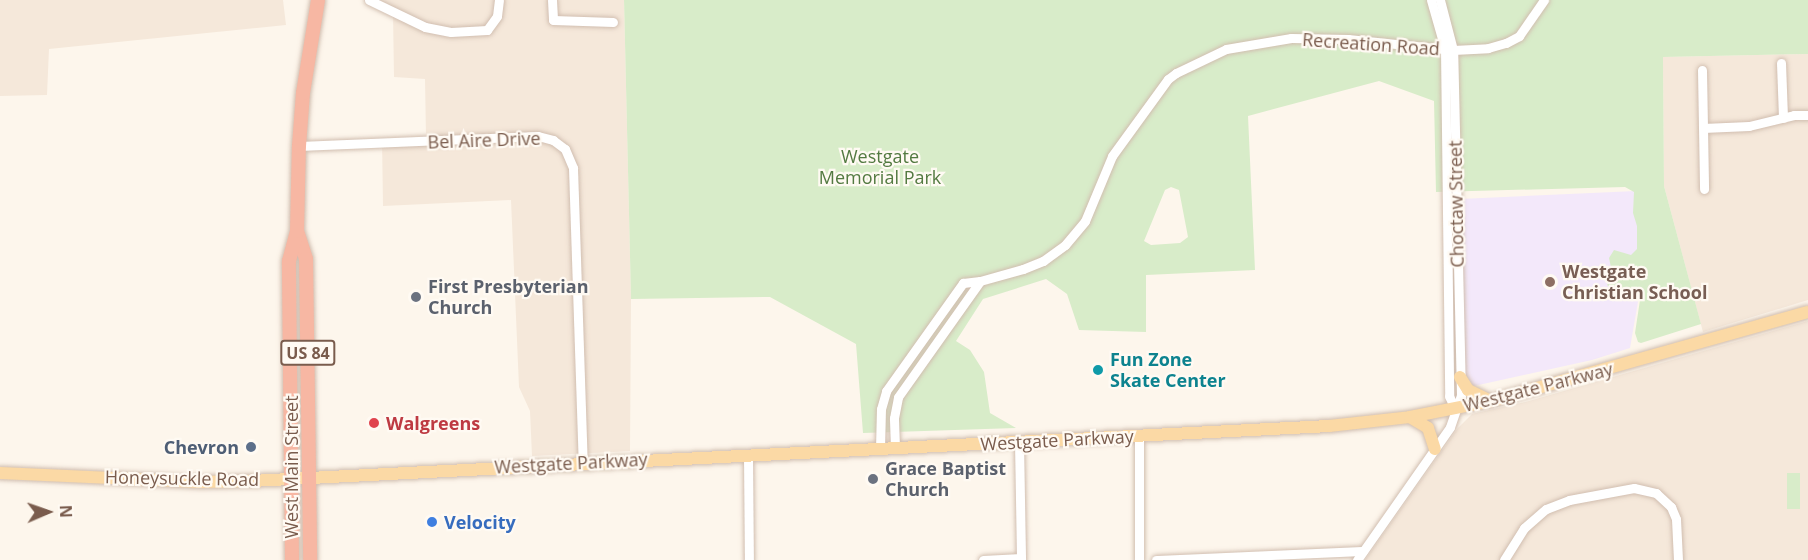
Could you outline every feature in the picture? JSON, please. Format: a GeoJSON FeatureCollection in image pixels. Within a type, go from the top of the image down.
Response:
{"type":"FeatureCollection","features":[{"type":"Feature","properties":{"kind":"highway","name":"West Main Street"},"geometry":{"type":"LineString","coordinates":[[292,560],[289,261],[297,231],[298,146],[303,93],[318,0]]}},
{"type":"Feature","properties":{"kind":"highway","name":"West Main Street"},"geometry":{"type":"LineString","coordinates":[[297,231],[306,259],[310,560]]}},
{"type":"Feature","properties":{"kind":"main road","name":"Westgate Parkway"},"geometry":{"type":"LineString","coordinates":[[292,478],[1310,428],[1410,417],[1491,401],[1808,312]]}},
{"type":"Feature","properties":{"kind":"main road"},"geometry":{"type":"LineString","coordinates":[[1460,377],[1468,390],[1491,401]]}},
{"type":"Feature","properties":{"kind":"main road"},"geometry":{"type":"LineString","coordinates":[[1410,417],[1428,428],[1435,449]]}},
{"type":"Feature","properties":{"kind":"main road","name":"Honeysuckle Road"},"geometry":{"type":"LineString","coordinates":[[0,473],[201,482],[292,478]]}},
{"type":"Feature","properties":{"kind":"street"},"geometry":{"type":"LineString","coordinates":[[369,0],[424,27],[452,32],[487,30],[497,16],[499,0]]}},
{"type":"Feature","properties":{"kind":"street"},"geometry":{"type":"LineString","coordinates":[[552,0],[553,20],[612,22]]}},
{"type":"Feature","properties":{"kind":"street","name":"Choctaw Street"},"geometry":{"type":"LineString","coordinates":[[1431,0],[1449,49],[1449,396],[1455,409]]}},
{"type":"Feature","properties":{"kind":"street","name":"Choctaw Street"},"geometry":{"type":"LineString","coordinates":[[1356,560],[1450,427],[1461,395],[1449,49],[1440,0]]}},
{"type":"Feature","properties":{"kind":"street","name":"Recreation Road"},"geometry":{"type":"LineString","coordinates":[[880,449],[881,409],[886,391],[963,283],[980,281],[1034,265],[1065,245],[1084,221],[1108,164],[1168,79],[1204,57],[1238,46],[1316,37],[1449,49],[1488,48],[1514,40],[1531,22],[1544,0]]}},
{"type":"Feature","properties":{"kind":"street"},"geometry":{"type":"LineString","coordinates":[[1781,63],[1783,118]]}},
{"type":"Feature","properties":{"kind":"street"},"geometry":{"type":"LineString","coordinates":[[1702,70],[1704,189]]}},
{"type":"Feature","properties":{"kind":"street"},"geometry":{"type":"LineString","coordinates":[[1703,128],[1749,126],[1808,115]]}},
{"type":"Feature","properties":{"kind":"street","name":"Bel Aire Drive"},"geometry":{"type":"LineString","coordinates":[[298,146],[538,136],[553,140],[565,149],[573,168],[583,463]]}},
{"type":"Feature","properties":{"kind":"street"},"geometry":{"type":"LineString","coordinates":[[895,448],[894,418],[898,397],[980,281]]}},
{"type":"Feature","properties":{"kind":"street"},"geometry":{"type":"LineString","coordinates":[[1139,436],[1139,560]]}},
{"type":"Feature","properties":{"kind":"street"},"geometry":{"type":"LineString","coordinates":[[983,560],[1021,559],[1019,442]]}},
{"type":"Feature","properties":{"kind":"street"},"geometry":{"type":"LineString","coordinates":[[748,455],[749,560]]}},
{"type":"Feature","properties":{"kind":"street"},"geometry":{"type":"LineString","coordinates":[[1504,560],[1524,528],[1546,509],[1569,500],[1634,488],[1656,493],[1671,507],[1676,519],[1678,560]]}},
{"type":"Feature","properties":{"kind":"street"},"geometry":{"type":"LineString","coordinates":[[1156,560],[1363,551]]}},
{"type":"Feature","properties":{"kind":"shaded area"},"geometry":{"type":"Polygon","coordinates":[[[0,0],[283,0],[286,25],[49,49],[47,95],[0,96],[0,0]]]}},
{"type":"Feature","properties":{"kind":"shaded area"},"geometry":{"type":"Polygon","coordinates":[[[364,0],[624,0],[631,299],[630,451],[532,456],[530,411],[519,387],[511,200],[383,206],[382,139],[426,137],[425,79],[394,77],[393,13],[364,0]]]}},
{"type":"Feature","properties":{"kind":"shaded area"},"geometry":{"type":"Polygon","coordinates":[[[1808,54],[1808,300],[1703,332],[1664,186],[1663,57],[1808,54]]]}},
{"type":"Feature","properties":{"kind":"shaded area","name":"Westgate Christian School"},"geometry":{"type":"Polygon","coordinates":[[[1636,191],[1640,290],[1630,348],[1592,360],[1474,386],[1464,375],[1460,199],[1636,191]]]}},
{"type":"Feature","properties":{"kind":"shaded area"},"geometry":{"type":"Polygon","coordinates":[[[1808,321],[1808,560],[1365,560],[1458,428],[1472,414],[1529,401],[1808,321]]]}},
{"type":"Feature","properties":{"kind":"green space","name":"Westgate Memorial Park"},"geometry":{"type":"Polygon","coordinates":[[[624,0],[1808,0],[1808,54],[1663,57],[1664,186],[1701,324],[1641,343],[1638,342],[1635,333],[1640,300],[1623,295],[1617,286],[1612,289],[1607,285],[1613,277],[1609,258],[1614,250],[1631,255],[1637,249],[1637,226],[1633,213],[1634,192],[1625,187],[1436,192],[1434,101],[1379,81],[1248,116],[1255,270],[1146,275],[1146,332],[1079,330],[1067,294],[1046,279],[983,299],[956,341],[970,350],[984,372],[990,413],[1016,428],[863,433],[856,344],[770,297],[631,299],[624,0]],[[1171,187],[1165,190],[1144,241],[1151,245],[1180,243],[1188,237],[1179,190],[1171,187]]]}},
{"type":"Feature","properties":{"kind":"green space"},"geometry":{"type":"Polygon","coordinates":[[[1787,473],[1800,473],[1800,509],[1787,509],[1787,473]]]}},
{"type":"Feature","properties":{"kind":"place","name":"Westgate Christian School"},"geometry":{"type":"Point","coordinates":[1550,282]}},
{"type":"Feature","properties":{"kind":"place","name":"First Presbyterian Church"},"geometry":{"type":"Point","coordinates":[416,297]}},
{"type":"Feature","properties":{"kind":"place","name":"Fun Zone Skate Center"},"geometry":{"type":"Point","coordinates":[1098,370]}},
{"type":"Feature","properties":{"kind":"place","name":"Walgreens"},"geometry":{"type":"Point","coordinates":[374,423]}},
{"type":"Feature","properties":{"kind":"place","name":"Chevron"},"geometry":{"type":"Point","coordinates":[251,447]}},
{"type":"Feature","properties":{"kind":"place","name":"Grace Baptist Church"},"geometry":{"type":"Point","coordinates":[873,479]}},
{"type":"Feature","properties":{"kind":"place","name":"Velocity"},"geometry":{"type":"Point","coordinates":[432,522]}}]}
